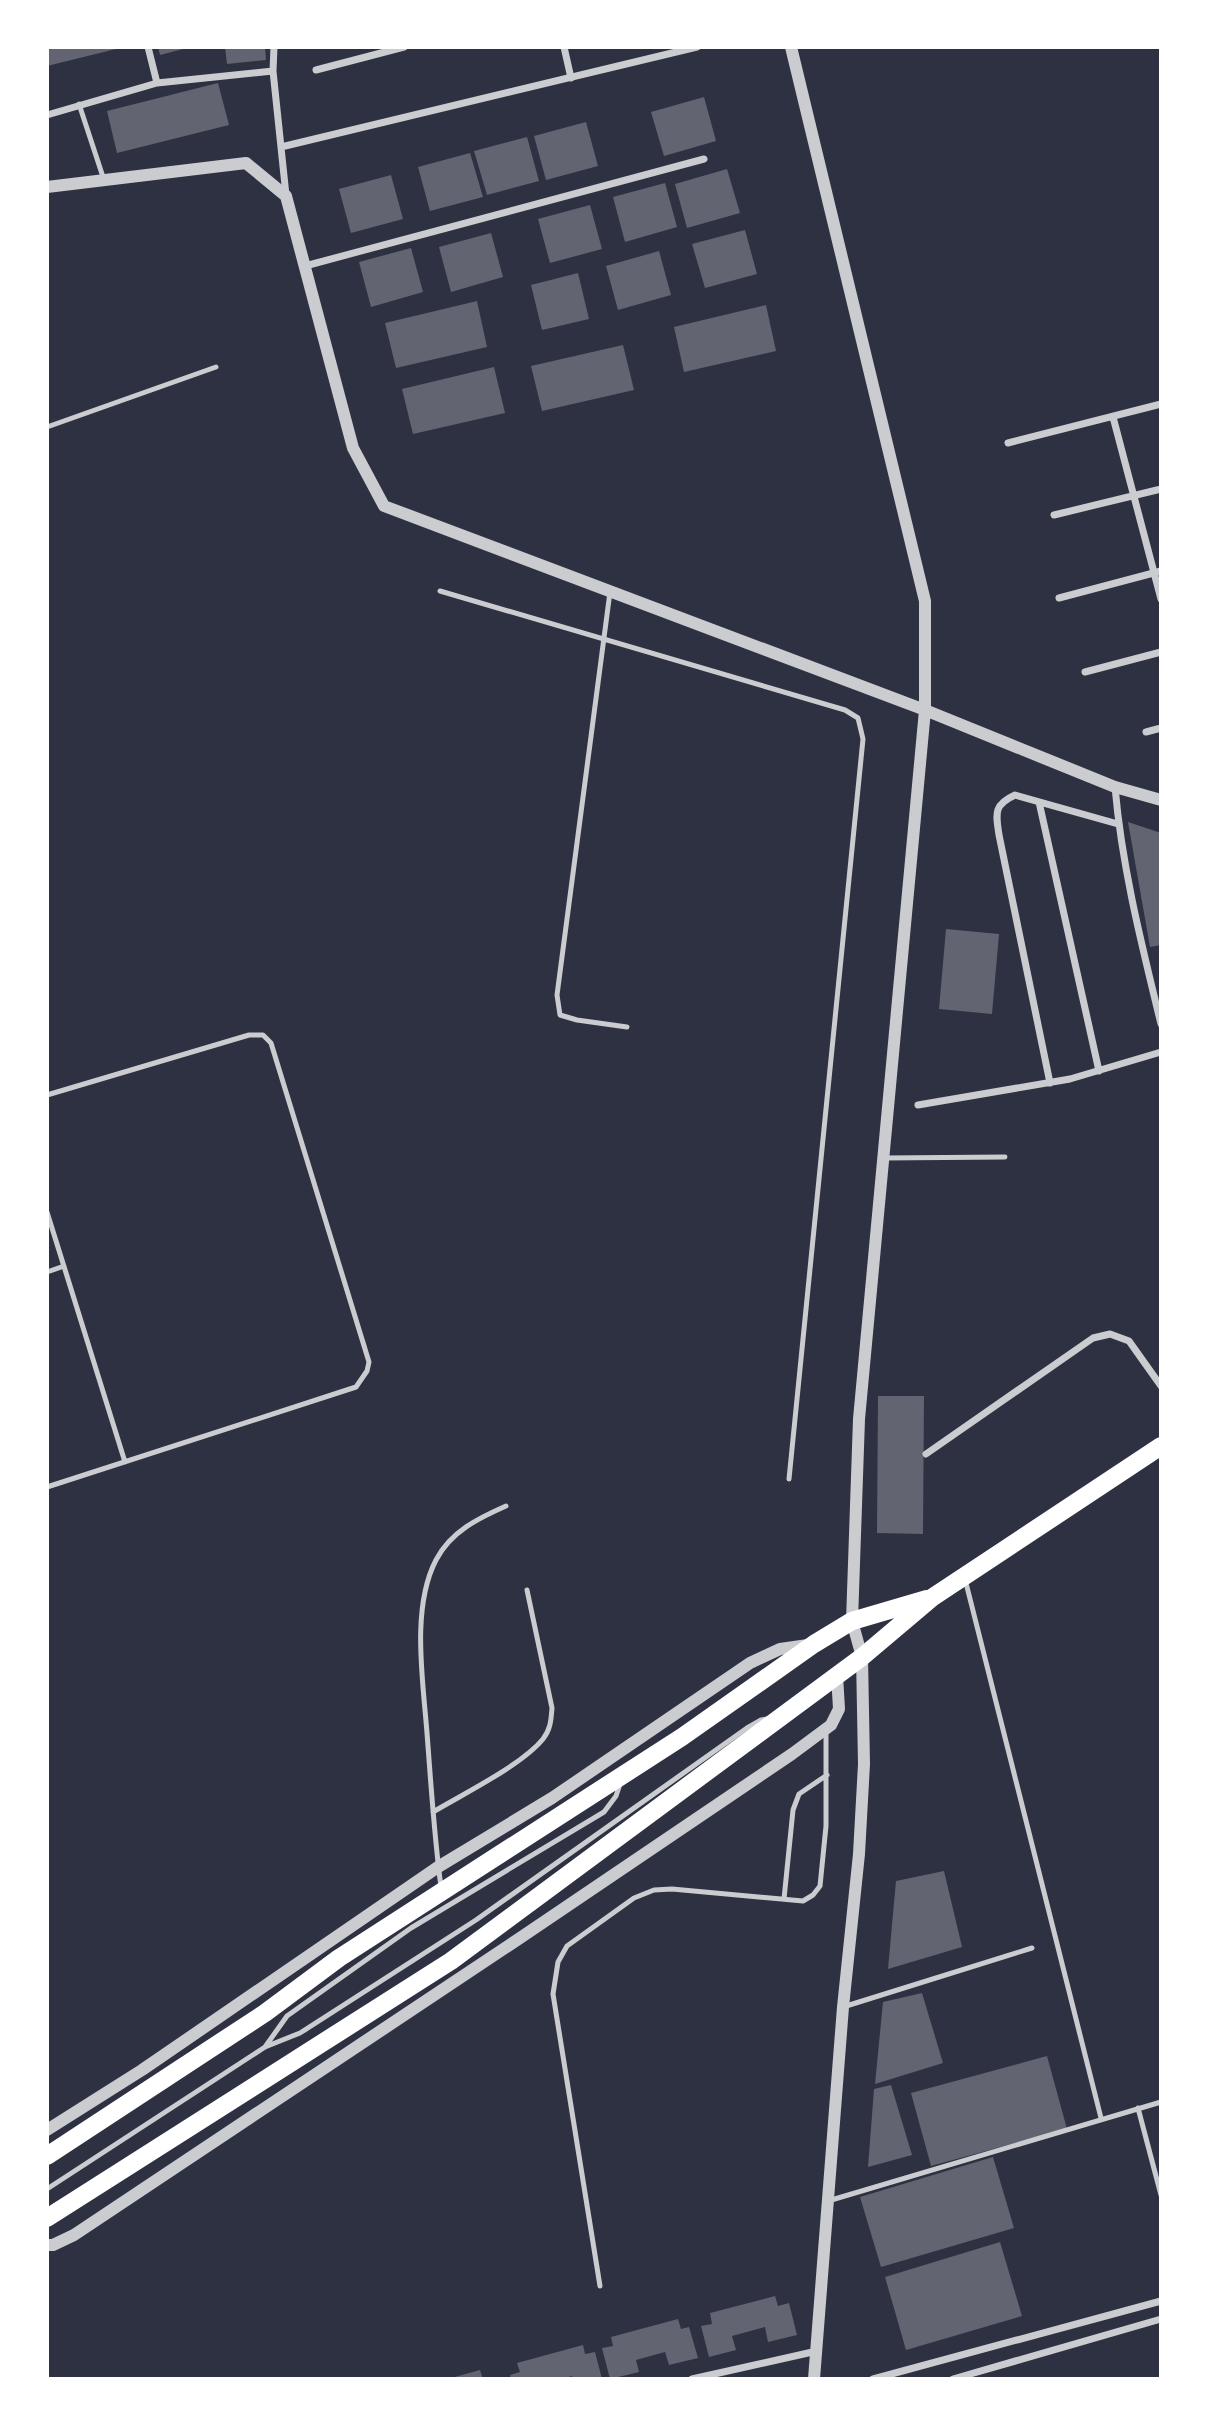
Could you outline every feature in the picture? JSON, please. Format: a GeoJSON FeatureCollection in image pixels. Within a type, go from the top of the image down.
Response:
{"type":"FeatureCollection","features":[{"type":"Feature","properties":{"kind":"highway"},"geometry":{"type":"LineString","coordinates":[[47,2218],[451,1961],[862,1657],[933,1597],[1161,1446]]}},
{"type":"Feature","properties":{"kind":"highway"},"geometry":{"type":"LineString","coordinates":[[47,2156],[265,2013],[339,1958],[682,1737],[814,1644],[852,1621],[933,1597]]}},
{"type":"Feature","properties":{"kind":"street"},"geometry":{"type":"LineString","coordinates":[[148,47],[157,83]]}},
{"type":"Feature","properties":{"kind":"street"},"geometry":{"type":"LineString","coordinates":[[274,47],[273,71],[286,196],[353,449],[384,506],[925,710],[1115,787],[1161,800]]}},
{"type":"Feature","properties":{"kind":"street"},"geometry":{"type":"LineString","coordinates":[[316,70],[404,47]]}},
{"type":"Feature","properties":{"kind":"street"},"geometry":{"type":"LineString","coordinates":[[564,47],[571,78]]}},
{"type":"Feature","properties":{"kind":"street"},"geometry":{"type":"LineString","coordinates":[[281,146],[697,47]]}},
{"type":"Feature","properties":{"kind":"street"},"geometry":{"type":"LineString","coordinates":[[791,47],[925,601],[925,710],[859,1419],[852,1621],[862,1657],[864,1764],[859,1854],[843,2007],[814,2379]]}},
{"type":"Feature","properties":{"kind":"street"},"geometry":{"type":"LineString","coordinates":[[47,115],[157,83],[273,71]]}},
{"type":"Feature","properties":{"kind":"street"},"geometry":{"type":"LineString","coordinates":[[305,266],[704,159]]}},
{"type":"Feature","properties":{"kind":"street"},"geometry":{"type":"LineString","coordinates":[[47,187],[246,163],[286,196]]}},
{"type":"Feature","properties":{"kind":"street"},"geometry":{"type":"LineString","coordinates":[[1008,443],[1161,404]]}},
{"type":"Feature","properties":{"kind":"street"},"geometry":{"type":"LineString","coordinates":[[1113,417],[1158,572],[1161,599]]}},
{"type":"Feature","properties":{"kind":"street"},"geometry":{"type":"LineString","coordinates":[[1054,515],[1161,489]]}},
{"type":"Feature","properties":{"kind":"street"},"geometry":{"type":"LineString","coordinates":[[1059,598],[1158,572]]}},
{"type":"Feature","properties":{"kind":"street"},"geometry":{"type":"LineString","coordinates":[[1085,672],[1161,652]]}},
{"type":"Feature","properties":{"kind":"street"},"geometry":{"type":"LineString","coordinates":[[1146,732],[1161,728]]}},
{"type":"Feature","properties":{"kind":"street"},"geometry":{"type":"LineString","coordinates":[[1115,787],[1118,824],[1129,888],[1161,1024]]}},
{"type":"Feature","properties":{"kind":"street"},"geometry":{"type":"LineString","coordinates":[[1050,1083],[996,812],[1003,800],[1015,795],[1118,824]]}},
{"type":"Feature","properties":{"kind":"street"},"geometry":{"type":"LineString","coordinates":[[1039,802],[1099,1071]]}},
{"type":"Feature","properties":{"kind":"street"},"geometry":{"type":"LineString","coordinates":[[918,1105],[1050,1083],[1161,1052]]}},
{"type":"Feature","properties":{"kind":"street"},"geometry":{"type":"LineString","coordinates":[[926,1454],[1093,1338],[1110,1334],[1129,1341],[1161,1386]]}},
{"type":"Feature","properties":{"kind":"street"},"geometry":{"type":"LineString","coordinates":[[47,2130],[142,2070],[438,1867],[552,1798],[750,1663],[780,1648],[814,1644]]}},
{"type":"Feature","properties":{"kind":"street"},"geometry":{"type":"LineString","coordinates":[[47,2245],[74,2235],[520,1938],[826,1729],[839,1709],[837,1675]]}},
{"type":"Feature","properties":{"kind":"street"},"geometry":{"type":"LineString","coordinates":[[873,2379],[1161,2301]]}},
{"type":"Feature","properties":{"kind":"street"},"geometry":{"type":"LineString","coordinates":[[953,2379],[1161,2319]]}},
{"type":"Feature","properties":{"kind":"street"},"geometry":{"type":"LineString","coordinates":[[692,2379],[817,2351]]}},
{"type":"Feature","properties":{"kind":"lane"},"geometry":{"type":"LineString","coordinates":[[79,104],[104,180]]}},
{"type":"Feature","properties":{"kind":"lane"},"geometry":{"type":"LineString","coordinates":[[47,427],[215,367]]}},
{"type":"Feature","properties":{"kind":"lane"},"geometry":{"type":"LineString","coordinates":[[440,591],[845,710],[858,718],[863,739],[789,1479]]}},
{"type":"Feature","properties":{"kind":"lane"},"geometry":{"type":"LineString","coordinates":[[610,592],[556,995],[560,1015],[627,1027]]}},
{"type":"Feature","properties":{"kind":"lane"},"geometry":{"type":"LineString","coordinates":[[47,1095],[249,1035],[262,1035],[271,1043],[369,1362],[367,1371],[356,1387],[47,1487]]}},
{"type":"Feature","properties":{"kind":"lane"},"geometry":{"type":"LineString","coordinates":[[884,1158],[1004,1157]]}},
{"type":"Feature","properties":{"kind":"lane"},"geometry":{"type":"LineString","coordinates":[[47,1212],[125,1462]]}},
{"type":"Feature","properties":{"kind":"lane"},"geometry":{"type":"LineString","coordinates":[[47,1272],[64,1266]]}},
{"type":"Feature","properties":{"kind":"lane"},"geometry":{"type":"LineString","coordinates":[[441,1891],[421,1641],[426,1590],[436,1559],[454,1536],[473,1521],[506,1506]]}},
{"type":"Feature","properties":{"kind":"lane"},"geometry":{"type":"LineString","coordinates":[[964,1576],[1101,2118]]}},
{"type":"Feature","properties":{"kind":"lane"},"geometry":{"type":"LineString","coordinates":[[433,1812],[518,1761],[543,1740],[551,1726],[552,1708],[527,1590]]}},
{"type":"Feature","properties":{"kind":"lane"},"geometry":{"type":"LineString","coordinates":[[47,2189],[265,2047],[300,2033],[477,1920],[747,1728],[761,1720],[780,1717]]}},
{"type":"Feature","properties":{"kind":"lane"},"geometry":{"type":"LineString","coordinates":[[600,2286],[553,1994],[558,1962],[567,1945],[634,1898],[654,1890],[672,1889],[803,1901],[813,1895],[820,1886],[827,1775],[826,1729]]}},
{"type":"Feature","properties":{"kind":"lane"},"geometry":{"type":"LineString","coordinates":[[265,2047],[287,2016],[400,1936],[604,1812],[615,1796],[624,1774]]}},
{"type":"Feature","properties":{"kind":"lane"},"geometry":{"type":"LineString","coordinates":[[785,1899],[793,1810],[799,1794],[827,1775]]}},
{"type":"Feature","properties":{"kind":"lane"},"geometry":{"type":"LineString","coordinates":[[843,2007],[1032,1948]]}},
{"type":"Feature","properties":{"kind":"lane"},"geometry":{"type":"LineString","coordinates":[[828,2201],[1161,2102]]}},
{"type":"Feature","properties":{"kind":"lane"},"geometry":{"type":"LineString","coordinates":[[1138,2108],[1161,2195]]}},
{"type":"Feature","properties":{"kind":"building"},"geometry":{"type":"Polygon","coordinates":[[[47,47],[120,47],[120,48],[47,66],[47,47]]]}},
{"type":"Feature","properties":{"kind":"building"},"geometry":{"type":"Polygon","coordinates":[[[158,47],[187,47],[187,48],[160,55],[158,47]]]}},
{"type":"Feature","properties":{"kind":"building"},"geometry":{"type":"Polygon","coordinates":[[[225,47],[265,47],[266,60],[227,64],[225,47]]]}},
{"type":"Feature","properties":{"kind":"building"},"geometry":{"type":"Polygon","coordinates":[[[218,83],[229,125],[117,153],[107,111],[218,83]]]}},
{"type":"Feature","properties":{"kind":"building"},"geometry":{"type":"Polygon","coordinates":[[[704,97],[716,141],[664,156],[651,112],[704,97]]]}},
{"type":"Feature","properties":{"kind":"building"},"geometry":{"type":"Polygon","coordinates":[[[586,122],[598,166],[546,180],[534,136],[586,122]]]}},
{"type":"Feature","properties":{"kind":"building"},"geometry":{"type":"Polygon","coordinates":[[[527,137],[539,181],[487,195],[474,151],[527,137]]]}},
{"type":"Feature","properties":{"kind":"building"},"geometry":{"type":"Polygon","coordinates":[[[470,153],[483,197],[430,211],[418,167],[470,153]]]}},
{"type":"Feature","properties":{"kind":"building"},"geometry":{"type":"Polygon","coordinates":[[[727,169],[740,213],[687,228],[675,184],[727,169]]]}},
{"type":"Feature","properties":{"kind":"building"},"geometry":{"type":"Polygon","coordinates":[[[391,175],[403,219],[351,233],[339,189],[391,175]]]}},
{"type":"Feature","properties":{"kind":"building"},"geometry":{"type":"Polygon","coordinates":[[[665,183],[677,227],[625,242],[613,197],[665,183]]]}},
{"type":"Feature","properties":{"kind":"building"},"geometry":{"type":"Polygon","coordinates":[[[590,205],[602,249],[550,263],[538,219],[590,205]]]}},
{"type":"Feature","properties":{"kind":"building"},"geometry":{"type":"Polygon","coordinates":[[[745,230],[757,274],[705,288],[692,244],[745,230]]]}},
{"type":"Feature","properties":{"kind":"building"},"geometry":{"type":"Polygon","coordinates":[[[491,233],[503,277],[451,292],[439,247],[491,233]]]}},
{"type":"Feature","properties":{"kind":"building"},"geometry":{"type":"Polygon","coordinates":[[[411,248],[423,292],[371,307],[359,262],[411,248]]]}},
{"type":"Feature","properties":{"kind":"building"},"geometry":{"type":"Polygon","coordinates":[[[659,251],[671,295],[618,310],[606,266],[659,251]]]}},
{"type":"Feature","properties":{"kind":"building"},"geometry":{"type":"Polygon","coordinates":[[[578,273],[589,319],[542,330],[531,285],[578,273]]]}},
{"type":"Feature","properties":{"kind":"building"},"geometry":{"type":"Polygon","coordinates":[[[477,301],[487,347],[396,368],[385,323],[477,301]]]}},
{"type":"Feature","properties":{"kind":"building"},"geometry":{"type":"Polygon","coordinates":[[[766,305],[776,351],[684,372],[674,327],[766,305]]]}},
{"type":"Feature","properties":{"kind":"building"},"geometry":{"type":"Polygon","coordinates":[[[623,345],[634,390],[542,411],[531,366],[623,345]]]}},
{"type":"Feature","properties":{"kind":"building"},"geometry":{"type":"Polygon","coordinates":[[[494,367],[505,413],[413,434],[402,389],[494,367]]]}},
{"type":"Feature","properties":{"kind":"building"},"geometry":{"type":"Polygon","coordinates":[[[1128,822],[1161,833],[1161,945],[1150,947],[1128,822]]]}},
{"type":"Feature","properties":{"kind":"building"},"geometry":{"type":"Polygon","coordinates":[[[946,929],[999,934],[992,1014],[939,1009],[946,929]]]}},
{"type":"Feature","properties":{"kind":"building"},"geometry":{"type":"Polygon","coordinates":[[[878,1396],[924,1396],[923,1534],[877,1533],[878,1396]]]}},
{"type":"Feature","properties":{"kind":"building"},"geometry":{"type":"Polygon","coordinates":[[[944,1871],[962,1947],[888,1969],[896,1881],[944,1871]]]}},
{"type":"Feature","properties":{"kind":"building"},"geometry":{"type":"Polygon","coordinates":[[[922,1993],[943,2063],[875,2084],[883,2002],[922,1993]]]}},
{"type":"Feature","properties":{"kind":"building"},"geometry":{"type":"Polygon","coordinates":[[[1047,2056],[1067,2129],[931,2166],[911,2093],[1047,2056]]]}},
{"type":"Feature","properties":{"kind":"building"},"geometry":{"type":"Polygon","coordinates":[[[891,2085],[912,2155],[868,2167],[874,2089],[891,2085]]]}},
{"type":"Feature","properties":{"kind":"building"},"geometry":{"type":"Polygon","coordinates":[[[993,2157],[1014,2228],[881,2267],[860,2197],[993,2157]]]}},
{"type":"Feature","properties":{"kind":"building"},"geometry":{"type":"Polygon","coordinates":[[[1000,2242],[1022,2316],[906,2350],[885,2277],[1000,2242]]]}},
{"type":"Feature","properties":{"kind":"building"},"geometry":{"type":"Polygon","coordinates":[[[775,2296],[778,2306],[789,2303],[797,2335],[768,2342],[765,2327],[732,2336],[736,2350],[709,2357],[701,2326],[712,2324],[710,2313],[775,2296]]]}},
{"type":"Feature","properties":{"kind":"building"},"geometry":{"type":"Polygon","coordinates":[[[678,2319],[681,2329],[689,2327],[698,2358],[669,2365],[665,2352],[636,2360],[639,2372],[610,2379],[602,2348],[613,2346],[611,2337],[678,2319]]]}},
{"type":"Feature","properties":{"kind":"building"},"geometry":{"type":"Polygon","coordinates":[[[583,2345],[585,2354],[595,2352],[602,2379],[573,2379],[572,2376],[562,2379],[511,2379],[510,2375],[520,2372],[517,2363],[583,2345]]]}},
{"type":"Feature","properties":{"kind":"building"},"geometry":{"type":"Polygon","coordinates":[[[480,2370],[483,2379],[451,2379],[451,2378],[480,2370]]]}}]}
